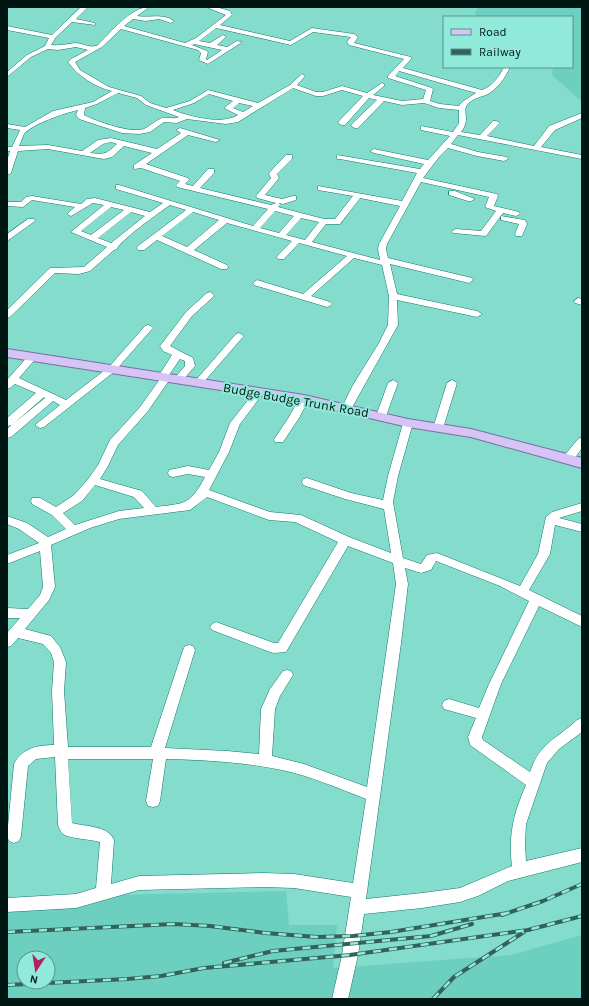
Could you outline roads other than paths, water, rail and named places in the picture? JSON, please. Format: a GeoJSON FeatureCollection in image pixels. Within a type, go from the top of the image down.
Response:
{"type":"FeatureCollection","features":[{"type":"Feature","properties":{"kind":"main road","name":"Budge Budge Trunk Road"},"geometry":{"type":"LineString","coordinates":[[7,353],[304,399],[408,423],[471,433],[582,463]]}},
{"type":"Feature","properties":{"kind":"street"},"geometry":{"type":"LineString","coordinates":[[7,75],[33,54],[47,46],[53,37],[85,7]]}},
{"type":"Feature","properties":{"kind":"street"},"geometry":{"type":"LineString","coordinates":[[146,7],[120,27],[106,41],[94,49],[75,58],[71,64],[75,69],[116,92],[139,97],[148,104],[185,117],[226,122],[236,120],[260,106],[292,86],[302,76]]}},
{"type":"Feature","properties":{"kind":"street"},"geometry":{"type":"LineString","coordinates":[[186,45],[194,42],[229,13],[209,7]]}},
{"type":"Feature","properties":{"kind":"street"},"geometry":{"type":"LineString","coordinates":[[132,17],[146,19],[157,17],[171,21]]}},
{"type":"Feature","properties":{"kind":"street"},"geometry":{"type":"LineString","coordinates":[[70,20],[93,24]]}},
{"type":"Feature","properties":{"kind":"street"},"geometry":{"type":"LineString","coordinates":[[214,26],[288,42],[294,42],[312,30],[354,36],[350,42],[352,44],[409,58],[390,77],[430,89]]}},
{"type":"Feature","properties":{"kind":"street"},"geometry":{"type":"LineString","coordinates":[[120,27],[204,51],[202,60],[208,62],[239,42]]}},
{"type":"Feature","properties":{"kind":"street"},"geometry":{"type":"LineString","coordinates":[[7,28],[53,37]]}},
{"type":"Feature","properties":{"kind":"street"},"geometry":{"type":"LineString","coordinates":[[211,46],[223,37]]}},
{"type":"Feature","properties":{"kind":"street"},"geometry":{"type":"LineString","coordinates":[[194,42],[227,50]]}},
{"type":"Feature","properties":{"kind":"street"},"geometry":{"type":"LineString","coordinates":[[33,54],[45,55],[58,48],[76,45],[94,49]]}},
{"type":"Feature","properties":{"kind":"street"},"geometry":{"type":"LineString","coordinates":[[47,46],[58,48]]}},
{"type":"Feature","properties":{"kind":"street"},"geometry":{"type":"LineString","coordinates":[[7,65],[16,67]]}},
{"type":"Feature","properties":{"kind":"street"},"geometry":{"type":"LineString","coordinates":[[346,409],[358,385],[384,343],[393,325],[394,296],[382,249],[383,244],[418,179],[436,155],[456,134],[463,123],[462,108],[465,102],[488,91],[503,76],[507,68]]}},
{"type":"Feature","properties":{"kind":"street"},"geometry":{"type":"LineString","coordinates":[[398,69],[426,75],[484,93]]}},
{"type":"Feature","properties":{"kind":"street"},"geometry":{"type":"LineString","coordinates":[[396,79],[406,71]]}},
{"type":"Feature","properties":{"kind":"street"},"geometry":{"type":"LineString","coordinates":[[426,101],[430,89],[442,81]]}},
{"type":"Feature","properties":{"kind":"street"},"geometry":{"type":"LineString","coordinates":[[342,123],[367,96],[382,85]]}},
{"type":"Feature","properties":{"kind":"street"},"geometry":{"type":"LineString","coordinates":[[292,86],[316,94],[340,88],[367,96],[404,103],[426,101],[443,106],[462,108]]}},
{"type":"Feature","properties":{"kind":"street"},"geometry":{"type":"LineString","coordinates":[[7,173],[11,149],[21,133],[26,129],[56,113],[103,100],[116,92]]}},
{"type":"Feature","properties":{"kind":"street"},"geometry":{"type":"LineString","coordinates":[[167,110],[189,104],[208,92],[260,106]]}},
{"type":"Feature","properties":{"kind":"street"},"geometry":{"type":"LineString","coordinates":[[355,126],[382,99]]}},
{"type":"Feature","properties":{"kind":"street"},"geometry":{"type":"LineString","coordinates":[[238,100],[228,108],[244,115]]}},
{"type":"Feature","properties":{"kind":"street"},"geometry":{"type":"LineString","coordinates":[[82,107],[80,115],[82,117],[125,131],[144,131],[163,120],[177,121],[185,117]]}},
{"type":"Feature","properties":{"kind":"street"},"geometry":{"type":"LineString","coordinates":[[537,147],[552,128],[582,115]]}},
{"type":"Feature","properties":{"kind":"street"},"geometry":{"type":"LineString","coordinates":[[158,123],[216,140]]}},
{"type":"Feature","properties":{"kind":"street"},"geometry":{"type":"LineString","coordinates":[[481,138],[496,123]]}},
{"type":"Feature","properties":{"kind":"street"},"geometry":{"type":"LineString","coordinates":[[7,126],[26,129]]}},
{"type":"Feature","properties":{"kind":"street"},"geometry":{"type":"LineString","coordinates":[[424,128],[519,146],[537,147],[582,157]]}},
{"type":"Feature","properties":{"kind":"street"},"geometry":{"type":"LineString","coordinates":[[187,132],[139,166],[185,180],[180,185],[324,221],[337,222],[358,195]]}},
{"type":"Feature","properties":{"kind":"street"},"geometry":{"type":"LineString","coordinates":[[83,154],[104,141],[111,140],[158,152]]}},
{"type":"Feature","properties":{"kind":"street"},"geometry":{"type":"LineString","coordinates":[[11,149],[48,147],[107,157],[123,143]]}},
{"type":"Feature","properties":{"kind":"street"},"geometry":{"type":"LineString","coordinates":[[447,145],[477,154],[504,159]]}},
{"type":"Feature","properties":{"kind":"street"},"geometry":{"type":"LineString","coordinates":[[374,151],[430,163]]}},
{"type":"Feature","properties":{"kind":"street"},"geometry":{"type":"LineString","coordinates":[[544,159],[551,151]]}},
{"type":"Feature","properties":{"kind":"street"},"geometry":{"type":"LineString","coordinates":[[288,157],[273,174],[275,178],[260,196],[286,202],[293,198]]}},
{"type":"Feature","properties":{"kind":"street"},"geometry":{"type":"LineString","coordinates":[[340,157],[383,166],[448,192],[471,199]]}},
{"type":"Feature","properties":{"kind":"street"},"geometry":{"type":"LineString","coordinates":[[195,189],[211,171]]}},
{"type":"Feature","properties":{"kind":"street"},"geometry":{"type":"LineString","coordinates":[[418,179],[494,196],[489,207],[499,214],[522,222],[523,224],[519,234]]}},
{"type":"Feature","properties":{"kind":"street"},"geometry":{"type":"LineString","coordinates":[[323,185],[405,202],[358,195],[323,185]]}},
{"type":"Feature","properties":{"kind":"street"},"geometry":{"type":"LineString","coordinates":[[119,187],[255,229],[307,243],[353,255],[470,280]]}},
{"type":"Feature","properties":{"kind":"street"},"geometry":{"type":"LineString","coordinates":[[7,204],[23,205],[32,198],[80,207],[116,220]]}},
{"type":"Feature","properties":{"kind":"street"},"geometry":{"type":"LineString","coordinates":[[71,214],[92,200],[152,215]]}},
{"type":"Feature","properties":{"kind":"street"},"geometry":{"type":"LineString","coordinates":[[255,229],[280,201]]}},
{"type":"Feature","properties":{"kind":"street"},"geometry":{"type":"LineString","coordinates":[[7,315],[53,270],[83,271],[92,266],[169,202]]}},
{"type":"Feature","properties":{"kind":"street"},"geometry":{"type":"LineString","coordinates":[[110,204],[75,232],[114,247]]}},
{"type":"Feature","properties":{"kind":"street"},"geometry":{"type":"LineString","coordinates":[[92,239],[130,209]]}},
{"type":"Feature","properties":{"kind":"street"},"geometry":{"type":"LineString","coordinates":[[141,248],[192,209]]}},
{"type":"Feature","properties":{"kind":"street"},"geometry":{"type":"LineString","coordinates":[[456,230],[482,234],[499,214],[516,214]]}},
{"type":"Feature","properties":{"kind":"street"},"geometry":{"type":"LineString","coordinates":[[281,236],[299,215]]}},
{"type":"Feature","properties":{"kind":"street"},"geometry":{"type":"LineString","coordinates":[[187,251],[225,220]]}},
{"type":"Feature","properties":{"kind":"street"},"geometry":{"type":"LineString","coordinates":[[7,238],[31,221]]}},
{"type":"Feature","properties":{"kind":"street"},"geometry":{"type":"LineString","coordinates":[[307,243],[324,221]]}},
{"type":"Feature","properties":{"kind":"street"},"geometry":{"type":"LineString","coordinates":[[156,236],[224,267]]}},
{"type":"Feature","properties":{"kind":"street"},"geometry":{"type":"LineString","coordinates":[[280,256],[298,240]]}},
{"type":"Feature","properties":{"kind":"street"},"geometry":{"type":"LineString","coordinates":[[305,297],[353,255]]}},
{"type":"Feature","properties":{"kind":"street"},"geometry":{"type":"LineString","coordinates":[[257,283],[326,304]]}},
{"type":"Feature","properties":{"kind":"street"},"geometry":{"type":"LineString","coordinates":[[56,512],[78,498],[93,481],[103,466],[114,443],[170,378],[190,366],[191,363],[187,358],[166,349],[165,346],[189,314],[210,295]]}},
{"type":"Feature","properties":{"kind":"street"},"geometry":{"type":"LineString","coordinates":[[394,296],[478,314]]}},
{"type":"Feature","properties":{"kind":"street"},"geometry":{"type":"LineString","coordinates":[[40,425],[112,369],[148,328]]}},
{"type":"Feature","properties":{"kind":"street"},"geometry":{"type":"LineString","coordinates":[[199,382],[239,336]]}},
{"type":"Feature","properties":{"kind":"street"},"geometry":{"type":"LineString","coordinates":[[170,378],[178,354]]}},
{"type":"Feature","properties":{"kind":"street"},"geometry":{"type":"LineString","coordinates":[[32,357],[10,383],[42,393],[67,404]]}},
{"type":"Feature","properties":{"kind":"street"},"geometry":{"type":"LineString","coordinates":[[381,416],[393,383]]}},
{"type":"Feature","properties":{"kind":"street"},"geometry":{"type":"LineString","coordinates":[[438,428],[452,383]]}},
{"type":"Feature","properties":{"kind":"street"},"geometry":{"type":"LineString","coordinates":[[201,495],[230,437],[235,423],[259,392]]}},
{"type":"Feature","properties":{"kind":"street"},"geometry":{"type":"LineString","coordinates":[[8,423],[42,393]]}},
{"type":"Feature","properties":{"kind":"street"},"geometry":{"type":"LineString","coordinates":[[7,435],[52,397]]}},
{"type":"Feature","properties":{"kind":"street"},"geometry":{"type":"LineString","coordinates":[[279,440],[294,418],[304,399]]}},
{"type":"Feature","properties":{"kind":"street"},"geometry":{"type":"LineString","coordinates":[[340,999],[350,955],[402,584],[388,502],[393,476],[408,423]]}},
{"type":"Feature","properties":{"kind":"street"},"geometry":{"type":"LineString","coordinates":[[568,459],[582,441]]}},
{"type":"Feature","properties":{"kind":"street"},"geometry":{"type":"LineString","coordinates":[[173,473],[188,470],[212,474]]}},
{"type":"Feature","properties":{"kind":"street"},"geometry":{"type":"LineString","coordinates":[[93,481],[138,494],[153,511]]}},
{"type":"Feature","properties":{"kind":"street"},"geometry":{"type":"LineString","coordinates":[[307,482],[349,496],[389,506]]}},
{"type":"Feature","properties":{"kind":"street"},"geometry":{"type":"LineString","coordinates":[[7,560],[73,530],[119,515],[186,507],[205,493],[212,494],[269,516],[297,518],[398,562],[420,569],[425,569],[427,567],[430,558],[438,557],[484,575],[582,622]]}},
{"type":"Feature","properties":{"kind":"street"},"geometry":{"type":"LineString","coordinates":[[36,501],[56,512],[73,530]]}},
{"type":"Feature","properties":{"kind":"street"},"geometry":{"type":"LineString","coordinates":[[522,593],[544,554],[550,520],[556,516],[581,507]]}},
{"type":"Feature","properties":{"kind":"street"},"geometry":{"type":"LineString","coordinates":[[7,520],[23,526],[46,543],[49,587],[44,597],[11,637]]}},
{"type":"Feature","properties":{"kind":"street"},"geometry":{"type":"LineString","coordinates":[[550,520],[582,528]]}},
{"type":"Feature","properties":{"kind":"street"},"geometry":{"type":"LineString","coordinates":[[216,627],[274,648],[282,648],[345,540]]}},
{"type":"Feature","properties":{"kind":"street"},"geometry":{"type":"LineString","coordinates":[[533,782],[478,744],[475,741],[475,737],[495,684],[536,600]]}},
{"type":"Feature","properties":{"kind":"street"},"geometry":{"type":"LineString","coordinates":[[7,613],[31,614]]}},
{"type":"Feature","properties":{"kind":"street"},"geometry":{"type":"LineString","coordinates":[[11,637],[47,640],[56,651],[60,662],[58,691],[65,825],[68,829],[104,836],[107,840],[103,894]]}},
{"type":"Feature","properties":{"kind":"street"},"geometry":{"type":"LineString","coordinates":[[153,801],[158,755],[189,650]]}},
{"type":"Feature","properties":{"kind":"street"},"geometry":{"type":"LineString","coordinates":[[265,762],[268,709],[275,693],[287,675]]}},
{"type":"Feature","properties":{"kind":"street"},"geometry":{"type":"LineString","coordinates":[[449,705],[484,715]]}},
{"type":"Feature","properties":{"kind":"street"},"geometry":{"type":"LineString","coordinates":[[520,870],[517,829],[523,806],[533,782],[545,754],[582,724]]}},
{"type":"Feature","properties":{"kind":"street"},"geometry":{"type":"LineString","coordinates":[[14,836],[21,764],[24,757],[37,752],[196,755],[265,762],[298,769],[373,795]]}},
{"type":"Feature","properties":{"kind":"street"},"geometry":{"type":"LineString","coordinates":[[357,907],[433,900],[462,895],[476,890],[488,882],[507,874],[582,855]]}},
{"type":"Feature","properties":{"kind":"street"},"geometry":{"type":"LineString","coordinates":[[7,905],[76,901],[139,883],[263,880],[294,881],[359,891]]}},
{"type":"Feature","properties":{"kind":"railway"},"geometry":{"type":"LineString","coordinates":[[508,913],[543,901],[582,884]]}},
{"type":"Feature","properties":{"kind":"railway"},"geometry":{"type":"LineString","coordinates":[[7,932],[174,924],[210,926],[265,933],[317,937],[353,936],[391,932],[508,913]]}},
{"type":"Feature","properties":{"kind":"railway"},"geometry":{"type":"LineString","coordinates":[[502,915],[508,913]]}},
{"type":"Feature","properties":{"kind":"railway"},"geometry":{"type":"LineString","coordinates":[[7,985],[127,979],[161,976],[204,968],[350,955],[528,930],[582,916]]}},
{"type":"Feature","properties":{"kind":"railway"},"geometry":{"type":"LineString","coordinates":[[224,963],[273,951],[431,936],[472,924]]}},
{"type":"Feature","properties":{"kind":"railway"},"geometry":{"type":"LineString","coordinates":[[433,999],[454,977],[524,932]]}}]}
